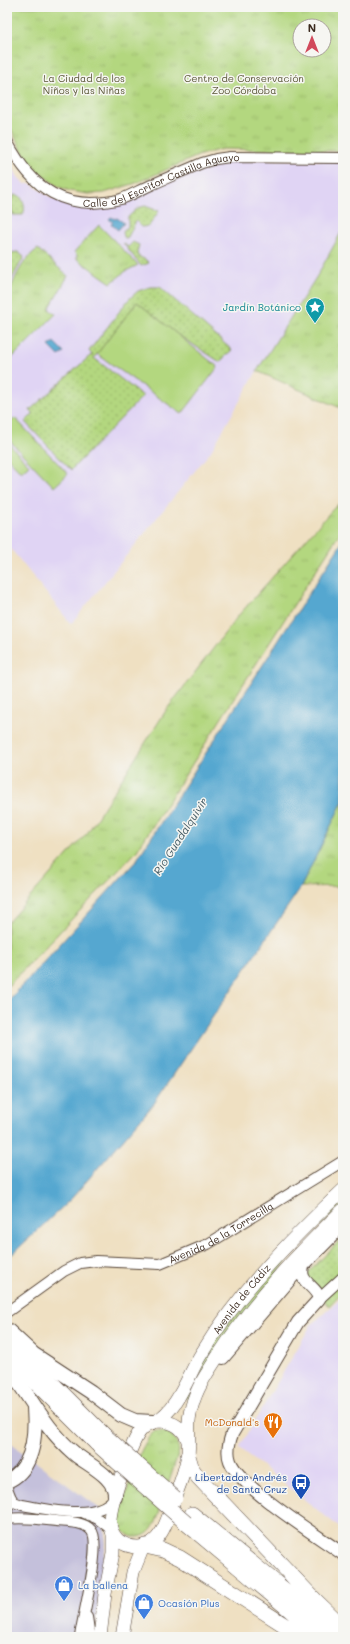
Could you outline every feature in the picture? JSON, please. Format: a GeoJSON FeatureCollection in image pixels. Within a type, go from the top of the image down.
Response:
{"type":"FeatureCollection","features":[{"type":"Feature","properties":{"kind":"highway"},"geometry":{"type":"LineString","coordinates":[[8,1339],[91,1392],[121,1415],[135,1421],[154,1422]]}},
{"type":"Feature","properties":{"kind":"highway"},"geometry":{"type":"LineString","coordinates":[[8,1339],[100,1439],[322,1637]]}},
{"type":"Feature","properties":{"kind":"highway"},"geometry":{"type":"LineString","coordinates":[[7,1366],[18,1380],[34,1407],[58,1437],[74,1453],[110,1482],[114,1489],[115,1498]]}},
{"type":"Feature","properties":{"kind":"highway"},"geometry":{"type":"LineString","coordinates":[[7,1481],[19,1473],[30,1455],[35,1436],[34,1407]]}},
{"type":"Feature","properties":{"kind":"highway"},"geometry":{"type":"LineString","coordinates":[[188,1452],[192,1469],[198,1477],[315,1600],[343,1626]]}},
{"type":"Feature","properties":{"kind":"highway"},"geometry":{"type":"LineString","coordinates":[[189,1518],[342,1637]]}},
{"type":"Feature","properties":{"kind":"highway"},"geometry":{"type":"LineString","coordinates":[[144,1546],[163,1550],[180,1558],[303,1637]]}},
{"type":"Feature","properties":{"kind":"main road","name":"Avenida de Cádiz"},"geometry":{"type":"LineString","coordinates":[[112,1531],[110,1521],[115,1498],[137,1436],[142,1429],[164,1416],[172,1407],[200,1356],[250,1286],[280,1252],[343,1190]]}},
{"type":"Feature","properties":{"kind":"main road","name":"Avenida de Cádiz"},"geometry":{"type":"LineString","coordinates":[[144,1546],[158,1538],[165,1524],[188,1452],[189,1423],[195,1396],[214,1362],[261,1296],[294,1258],[343,1210]]}},
{"type":"Feature","properties":{"kind":"main road","name":"Avenida de Cádiz"},"geometry":{"type":"LineString","coordinates":[[195,1396],[230,1350],[278,1293],[304,1264],[343,1225]]}},
{"type":"Feature","properties":{"kind":"main road"},"geometry":{"type":"LineString","coordinates":[[304,1264],[302,1270],[303,1276],[314,1295]]}},
{"type":"Feature","properties":{"kind":"main road"},"geometry":{"type":"LineString","coordinates":[[278,1293],[284,1288],[293,1285],[302,1287],[314,1295]]}},
{"type":"Feature","properties":{"kind":"main road"},"geometry":{"type":"LineString","coordinates":[[314,1295],[232,1434],[229,1442],[230,1461],[234,1469],[247,1483],[269,1502],[343,1554]]}},
{"type":"Feature","properties":{"kind":"main road"},"geometry":{"type":"LineString","coordinates":[[154,1422],[169,1422],[180,1428],[186,1436],[188,1452]]}},
{"type":"Feature","properties":{"kind":"main road"},"geometry":{"type":"LineString","coordinates":[[112,1531],[120,1541],[127,1546],[144,1546],[133,1572],[122,1637]]}},
{"type":"Feature","properties":{"kind":"main road"},"geometry":{"type":"LineString","coordinates":[[100,1637],[105,1594],[113,1553],[112,1531]]}},
{"type":"Feature","properties":{"kind":"street","name":"Calle del Escritor Castilla Aguayo"},"geometry":{"type":"LineString","coordinates":[[7,141],[17,160],[39,185],[55,195],[77,202],[99,203],[122,198],[202,163],[216,159],[230,157],[343,158]]}},
{"type":"Feature","properties":{"kind":"street","name":"Avenida de la Torrecilla"},"geometry":{"type":"LineString","coordinates":[[7,1312],[64,1271],[80,1263],[96,1261],[160,1264],[208,1244],[343,1161]]}},
{"type":"Feature","properties":{"kind":"street"},"geometry":{"type":"LineString","coordinates":[[314,1295],[341,1279]]}},
{"type":"Feature","properties":{"kind":"street"},"geometry":{"type":"LineString","coordinates":[[7,1488],[14,1502],[22,1506],[78,1512],[101,1509],[115,1498]]}},
{"type":"Feature","properties":{"kind":"street"},"geometry":{"type":"LineString","coordinates":[[7,1513],[11,1498]]}},
{"type":"Feature","properties":{"kind":"street"},"geometry":{"type":"LineString","coordinates":[[7,1513],[22,1506]]}},
{"type":"Feature","properties":{"kind":"street"},"geometry":{"type":"LineString","coordinates":[[78,1512],[98,1519],[112,1531]]}},
{"type":"Feature","properties":{"kind":"street"},"geometry":{"type":"LineString","coordinates":[[7,1513],[25,1518],[74,1523],[89,1528],[93,1534],[95,1543],[87,1601],[80,1637]]}},
{"type":"Feature","properties":{"kind":"street"},"geometry":{"type":"LineString","coordinates":[[87,1601],[86,1619],[90,1637]]}},
{"type":"Feature","properties":{"kind":"shaded area"},"geometry":{"type":"Polygon","coordinates":[[[7,157],[18,177],[25,184],[31,184],[53,199],[101,206],[224,159],[343,161],[343,229],[317,276],[257,371],[211,451],[71,624],[7,544],[7,157]]]}},
{"type":"Feature","properties":{"kind":"shaded area"},"geometry":{"type":"Polygon","coordinates":[[[339,1300],[343,1302],[343,1530],[239,1448],[311,1325],[339,1300]]]}},
{"type":"Feature","properties":{"kind":"shaded area"},"geometry":{"type":"Polygon","coordinates":[[[7,1441],[103,1511],[106,1544],[94,1637],[7,1637],[7,1441]]]}},
{"type":"Feature","properties":{"kind":"green space"},"geometry":{"type":"Polygon","coordinates":[[[7,7],[343,7],[343,151],[222,149],[200,155],[136,183],[104,193],[88,194],[70,191],[59,187],[35,170],[22,151],[7,121],[7,7]]]}},
{"type":"Feature","properties":{"kind":"green space"},"geometry":{"type":"Polygon","coordinates":[[[13,195],[20,196],[23,201],[23,215],[13,215],[11,205],[13,195]]]}},
{"type":"Feature","properties":{"kind":"green space"},"geometry":{"type":"Polygon","coordinates":[[[145,206],[159,211],[149,226],[142,227],[136,221],[127,239],[124,237],[123,232],[128,226],[128,217],[138,208],[145,206]]]}},
{"type":"Feature","properties":{"kind":"green space"},"geometry":{"type":"Polygon","coordinates":[[[99,225],[138,265],[126,271],[111,283],[77,259],[77,255],[74,252],[99,225]]]}},
{"type":"Feature","properties":{"kind":"green space","name":"Jardín Botánico"},"geometry":{"type":"Polygon","coordinates":[[[343,229],[343,409],[257,371],[317,276],[343,229]]]}},
{"type":"Feature","properties":{"kind":"green space"},"geometry":{"type":"Polygon","coordinates":[[[133,242],[139,245],[137,252],[138,256],[149,263],[141,266],[123,243],[128,247],[133,242]]]}},
{"type":"Feature","properties":{"kind":"green space"},"geometry":{"type":"Polygon","coordinates":[[[38,249],[68,276],[49,309],[56,314],[11,359],[7,360],[6,318],[7,304],[11,289],[22,266],[32,253],[38,249]]]}},
{"type":"Feature","properties":{"kind":"green space"},"geometry":{"type":"Polygon","coordinates":[[[18,252],[24,257],[9,284],[7,283],[7,253],[18,252]]]}},
{"type":"Feature","properties":{"kind":"green space"},"geometry":{"type":"Polygon","coordinates":[[[151,287],[160,287],[232,350],[220,362],[177,334],[137,302],[94,358],[143,396],[71,470],[25,422],[33,414],[30,410],[91,355],[93,356],[89,351],[129,299],[138,291],[151,287]]]}},
{"type":"Feature","properties":{"kind":"green space"},"geometry":{"type":"Polygon","coordinates":[[[137,302],[218,367],[182,414],[97,354],[137,302]]]}},
{"type":"Feature","properties":{"kind":"green space"},"geometry":{"type":"Polygon","coordinates":[[[15,418],[68,474],[54,487],[7,438],[7,425],[15,418]]]}},
{"type":"Feature","properties":{"kind":"green space"},"geometry":{"type":"Polygon","coordinates":[[[7,442],[29,465],[21,472],[7,457],[7,442]]]}},
{"type":"Feature","properties":{"kind":"green space"},"geometry":{"type":"Polygon","coordinates":[[[343,500],[343,524],[341,531],[136,852],[7,987],[7,923],[88,832],[167,709],[238,616],[333,509],[343,500]]]}},
{"type":"Feature","properties":{"kind":"green space"},"geometry":{"type":"Polygon","coordinates":[[[343,801],[343,886],[301,887],[343,801]]]}},
{"type":"Feature","properties":{"kind":"green space"},"geometry":{"type":"Polygon","coordinates":[[[343,1196],[343,1204],[293,1252],[188,1399],[183,1396],[217,1337],[275,1263],[343,1196]]]}},
{"type":"Feature","properties":{"kind":"green space"},"geometry":{"type":"Polygon","coordinates":[[[343,1237],[343,1291],[329,1306],[304,1277],[343,1237]]]}},
{"type":"Feature","properties":{"kind":"green space"},"geometry":{"type":"Polygon","coordinates":[[[155,1431],[165,1432],[172,1435],[179,1451],[155,1524],[147,1534],[133,1537],[122,1529],[119,1516],[138,1458],[149,1437],[155,1431]]]}},
{"type":"Feature","properties":{"kind":"water"},"geometry":{"type":"Polygon","coordinates":[[[111,217],[115,219],[117,218],[124,223],[118,230],[111,224],[113,222],[109,219],[111,217]]]}},
{"type":"Feature","properties":{"kind":"water"},"geometry":{"type":"Polygon","coordinates":[[[54,342],[64,352],[59,356],[49,346],[54,342]]]}},
{"type":"Feature","properties":{"kind":"water","name":"Río Guadalquivir"},"geometry":{"type":"Polygon","coordinates":[[[343,541],[343,801],[301,887],[153,1105],[71,1199],[7,1259],[7,1002],[136,861],[343,541]]]}},
{"type":"Feature","properties":{"kind":"place","name":"Jardín Botánico"},"geometry":{"type":"Point","coordinates":[315,324]}},
{"type":"Feature","properties":{"kind":"place","name":"McDonald's"},"geometry":{"type":"Point","coordinates":[273,1439]}},
{"type":"Feature","properties":{"kind":"place","name":"Libertador Andrés de Santa Cruz"},"geometry":{"type":"Point","coordinates":[301,1500]}},
{"type":"Feature","properties":{"kind":"place","name":"La ballena"},"geometry":{"type":"Point","coordinates":[64,1602]}},
{"type":"Feature","properties":{"kind":"place","name":"Ocasión Plus"},"geometry":{"type":"Point","coordinates":[144,1620]}},
{"type":"Feature","properties":{"kind":"park label","name":"La Ciudad de los Niños y las Niñas"},"geometry":{"type":"Point","coordinates":[84,84]}},
{"type":"Feature","properties":{"kind":"park label","name":"Centro de Conservación Zoo Córdoba"},"geometry":{"type":"Point","coordinates":[244,84]}}]}
